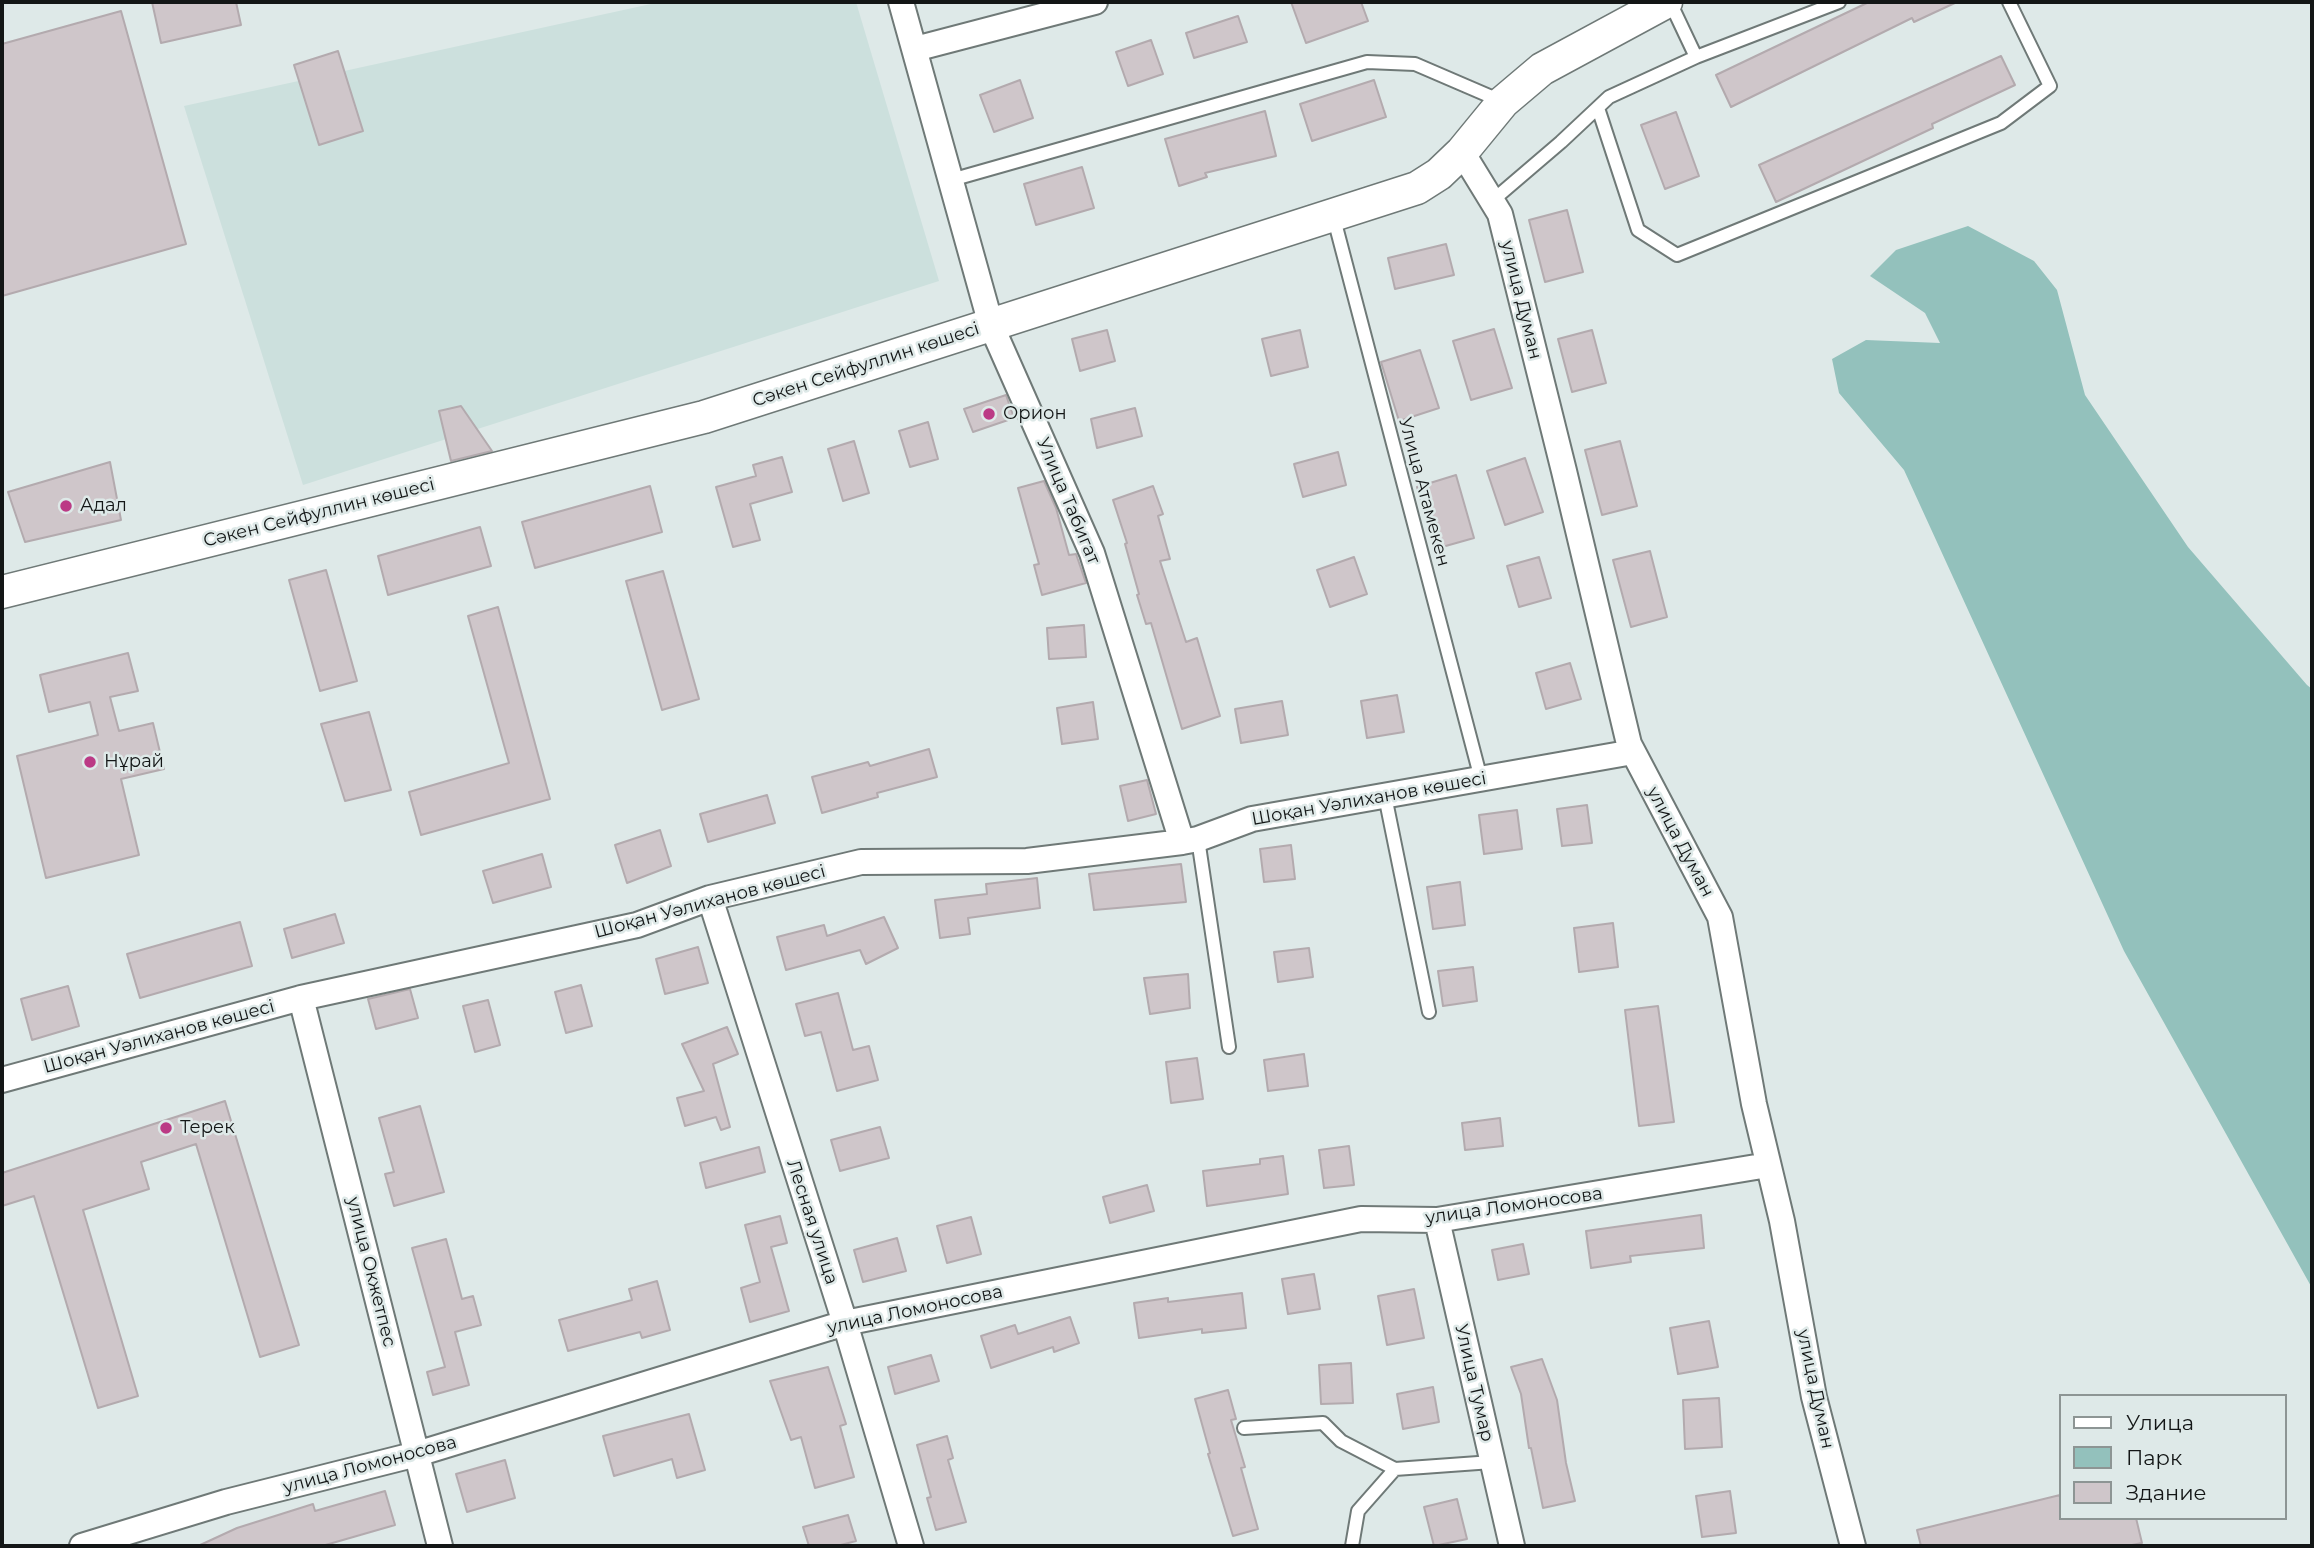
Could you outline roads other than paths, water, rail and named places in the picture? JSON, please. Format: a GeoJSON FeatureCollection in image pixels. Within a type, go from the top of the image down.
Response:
{"type":"FeatureCollection","features":[{"type":"Feature","properties":{"kind":"street","name":"Улица Табигат"},"geometry":{"type":"LineString","coordinates":[[901,2],[991,325],[1092,553],[1190,840]]}},
{"type":"Feature","properties":{"kind":"street"},"geometry":{"type":"LineString","coordinates":[[915,49],[1096,2]]}},
{"type":"Feature","properties":{"kind":"street","name":"Сәкен Сейфуллин көшесі"},"geometry":{"type":"LineString","coordinates":[[2,592],[704,417],[1416,188],[1439,174],[1462,152],[1503,102],[1542,69],[1668,2]]}},
{"type":"Feature","properties":{"kind":"street","name":"улица Думан"},"geometry":{"type":"LineString","coordinates":[[1462,152],[1500,214],[1629,744],[1720,917],[1754,1104],[1782,1221],[1814,1397],[1853,1546]]}},
{"type":"Feature","properties":{"kind":"street","name":"Шоқан Уәлиханов көшесі"},"geometry":{"type":"LineString","coordinates":[[2,1080],[301,998],[637,925],[710,898],[861,862],[1027,861],[1190,840],[1252,819],[1633,752]]}},
{"type":"Feature","properties":{"kind":"street","name":"Лесная улица"},"geometry":{"type":"LineString","coordinates":[[710,898],[845,1323],[911,1546]]}},
{"type":"Feature","properties":{"kind":"street","name":"улица Окжетпес"},"geometry":{"type":"LineString","coordinates":[[301,998],[440,1546]]}},
{"type":"Feature","properties":{"kind":"street","name":"улица Ломоносова"},"geometry":{"type":"LineString","coordinates":[[82,1546],[226,1502],[417,1454],[845,1323],[1361,1219],[1437,1220],[1768,1165]]}},
{"type":"Feature","properties":{"kind":"street","name":"Улица Тумар"},"geometry":{"type":"LineString","coordinates":[[1437,1220],[1512,1546]]}},
{"type":"Feature","properties":{"kind":"lane"},"geometry":{"type":"LineString","coordinates":[[1668,2],[1696,57]]}},
{"type":"Feature","properties":{"kind":"lane"},"geometry":{"type":"LineString","coordinates":[[1492,201],[1609,97],[1696,57],[1839,2]]}},
{"type":"Feature","properties":{"kind":"lane"},"geometry":{"type":"LineString","coordinates":[[1598,108],[1638,230],[1677,255],[2001,123],[2050,86],[2009,2]]}},
{"type":"Feature","properties":{"kind":"lane"},"geometry":{"type":"LineString","coordinates":[[951,180],[1367,62],[1415,64],[1503,102]]}},
{"type":"Feature","properties":{"kind":"lane","name":"Улица Атамекен"},"geometry":{"type":"LineString","coordinates":[[1333,215],[1481,779]]}},
{"type":"Feature","properties":{"kind":"lane"},"geometry":{"type":"LineString","coordinates":[[1385,796],[1429,1012]]}},
{"type":"Feature","properties":{"kind":"lane"},"geometry":{"type":"LineString","coordinates":[[1190,840],[1229,1047]]}},
{"type":"Feature","properties":{"kind":"lane"},"geometry":{"type":"LineString","coordinates":[[1244,1428],[1323,1423],[1341,1441],[1395,1469],[1492,1462]]}},
{"type":"Feature","properties":{"kind":"lane"},"geometry":{"type":"LineString","coordinates":[[1352,1546],[1358,1511],[1395,1469]]}},
{"type":"Feature","properties":{"kind":"place","name":"Орион"},"geometry":{"type":"Point","coordinates":[989,414]}},
{"type":"Feature","properties":{"kind":"place","name":"Адал"},"geometry":{"type":"Point","coordinates":[66,506]}},
{"type":"Feature","properties":{"kind":"place","name":"Нұрай"},"geometry":{"type":"Point","coordinates":[90,762]}},
{"type":"Feature","properties":{"kind":"place","name":"Терек"},"geometry":{"type":"Point","coordinates":[166,1128]}}]}
